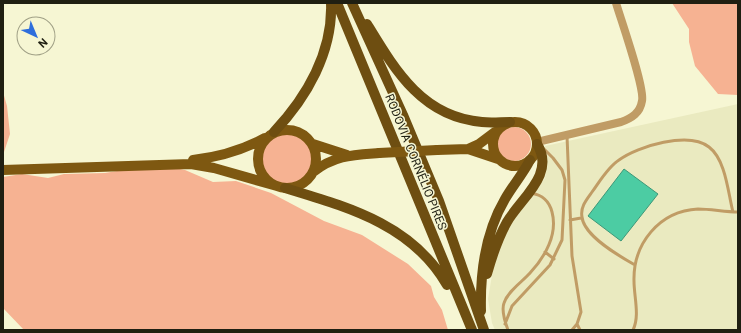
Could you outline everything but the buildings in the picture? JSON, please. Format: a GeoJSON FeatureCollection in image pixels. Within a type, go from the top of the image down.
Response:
{"type":"FeatureCollection","features":[{"type":"Feature","properties":{"kind":"highway"},"geometry":{"type":"LineString","coordinates":[[271,134],[293,111],[320,65],[329,29],[331,3]]}},
{"type":"Feature","properties":{"kind":"highway","name":"RODOVIA CORNÉLIO PIRES"},"geometry":{"type":"LineString","coordinates":[[337,3],[472,329]]}},
{"type":"Feature","properties":{"kind":"highway"},"geometry":{"type":"LineString","coordinates":[[353,3],[395,68],[411,89],[430,104],[446,113],[463,118],[482,122],[510,122]]}},
{"type":"Feature","properties":{"kind":"highway","name":"RODOVIA CORNÉLIO PIRES"},"geometry":{"type":"LineString","coordinates":[[353,3],[403,115],[439,201],[484,329]]}},
{"type":"Feature","properties":{"kind":"highway"},"geometry":{"type":"LineString","coordinates":[[480,297],[501,234],[508,221],[539,179],[543,169],[541,150],[537,143]]}},
{"type":"Feature","properties":{"kind":"highway"},"geometry":{"type":"LineString","coordinates":[[484,329],[480,297],[488,239],[496,215],[530,160]]}},
{"type":"Feature","properties":{"kind":"highway"},"geometry":{"type":"LineString","coordinates":[[281,187],[333,203],[377,221],[401,235],[429,260],[441,276],[472,329]]}},
{"type":"Feature","properties":{"kind":"main road"},"geometry":{"type":"LineString","coordinates":[[171,163],[191,164],[214,168],[281,187],[301,184],[313,172],[333,159],[349,155],[379,152],[468,149],[498,159],[510,166],[518,167],[530,160],[534,155],[537,143],[531,129],[525,124],[510,122],[488,138],[468,149]]}},
{"type":"Feature","properties":{"kind":"main road"},"geometry":{"type":"LineString","coordinates":[[3,170],[171,163],[219,157],[251,146],[271,134],[283,129],[292,129],[308,137],[313,144],[316,154],[316,163],[313,172]]}},
{"type":"Feature","properties":{"kind":"main road"},"geometry":{"type":"LineString","coordinates":[[497,131],[492,146],[498,159]]}},
{"type":"Feature","properties":{"kind":"main road"},"geometry":{"type":"LineString","coordinates":[[271,134],[261,145],[258,154],[258,164],[262,174],[268,181],[281,187]]}},
{"type":"Feature","properties":{"kind":"main road"},"geometry":{"type":"LineString","coordinates":[[313,144],[331,151],[349,155]]}},
{"type":"Feature","properties":{"kind":"street"},"geometry":{"type":"LineString","coordinates":[[537,143],[630,118],[641,106],[643,93],[616,3]]}},
{"type":"Feature","properties":{"kind":"lane"},"geometry":{"type":"LineString","coordinates":[[505,324],[512,306],[554,258],[562,240],[567,135]]}},
{"type":"Feature","properties":{"kind":"lane"},"geometry":{"type":"LineString","coordinates":[[635,265],[601,243],[589,231],[582,218],[582,210],[585,202],[609,170],[619,160],[633,152],[678,140],[700,142],[709,147],[715,154],[721,166],[733,212]]}},
{"type":"Feature","properties":{"kind":"lane"},"geometry":{"type":"LineString","coordinates":[[537,143],[553,158],[562,170],[566,180],[572,256],[581,312],[577,324],[572,330]]}},
{"type":"Feature","properties":{"kind":"lane"},"geometry":{"type":"LineString","coordinates":[[508,330],[505,324],[503,309],[506,299],[531,272],[545,252],[554,229],[552,211],[545,198],[538,194],[528,193]]}},
{"type":"Feature","properties":{"kind":"lane"},"geometry":{"type":"LineString","coordinates":[[633,330],[636,316],[634,280],[635,265],[642,243],[654,228],[678,212],[697,209],[738,212]]}},
{"type":"Feature","properties":{"kind":"lane"},"geometry":{"type":"LineString","coordinates":[[570,220],[582,218]]}},
{"type":"Feature","properties":{"kind":"lane"},"geometry":{"type":"LineString","coordinates":[[545,252],[554,258]]}},
{"type":"Feature","properties":{"kind":"lane"},"geometry":{"type":"LineString","coordinates":[[577,324],[580,330]]}},
{"type":"Feature","properties":{"kind":"shaded area"},"geometry":{"type":"Polygon","coordinates":[[[672,3],[738,3],[738,95],[718,94],[695,66],[689,42],[689,29],[672,3]]]}},
{"type":"Feature","properties":{"kind":"shaded area"},"geometry":{"type":"Polygon","coordinates":[[[3,92],[7,106],[10,134],[3,155],[3,92]]]}},
{"type":"Feature","properties":{"kind":"shaded area"},"geometry":{"type":"Polygon","coordinates":[[[738,104],[738,330],[495,330],[492,323],[488,299],[495,257],[509,226],[545,178],[547,165],[545,146],[738,104]]]}},
{"type":"Feature","properties":{"kind":"shaded area"},"geometry":{"type":"Polygon","coordinates":[[[511,127],[517,127],[521,128],[528,134],[531,144],[530,151],[524,158],[517,161],[511,161],[507,160],[500,154],[497,147],[497,141],[498,137],[504,130],[511,127]]]}},
{"type":"Feature","properties":{"kind":"shaded area"},"geometry":{"type":"Polygon","coordinates":[[[282,134],[292,134],[305,141],[312,154],[312,164],[305,177],[292,184],[282,184],[273,180],[266,173],[262,164],[262,154],[266,145],[273,138],[282,134]]]}},
{"type":"Feature","properties":{"kind":"shaded area"},"geometry":{"type":"Polygon","coordinates":[[[169,167],[185,170],[213,182],[236,181],[271,193],[324,221],[362,235],[408,264],[431,286],[434,297],[442,310],[448,330],[24,330],[3,308],[3,177],[22,174],[48,178],[64,174],[105,173],[135,168],[169,167]]]}},
{"type":"Feature","properties":{"kind":"shaded area"},"geometry":{"type":"Polygon","coordinates":[[[624,169],[658,194],[621,241],[588,216],[624,169]]]}}]}
